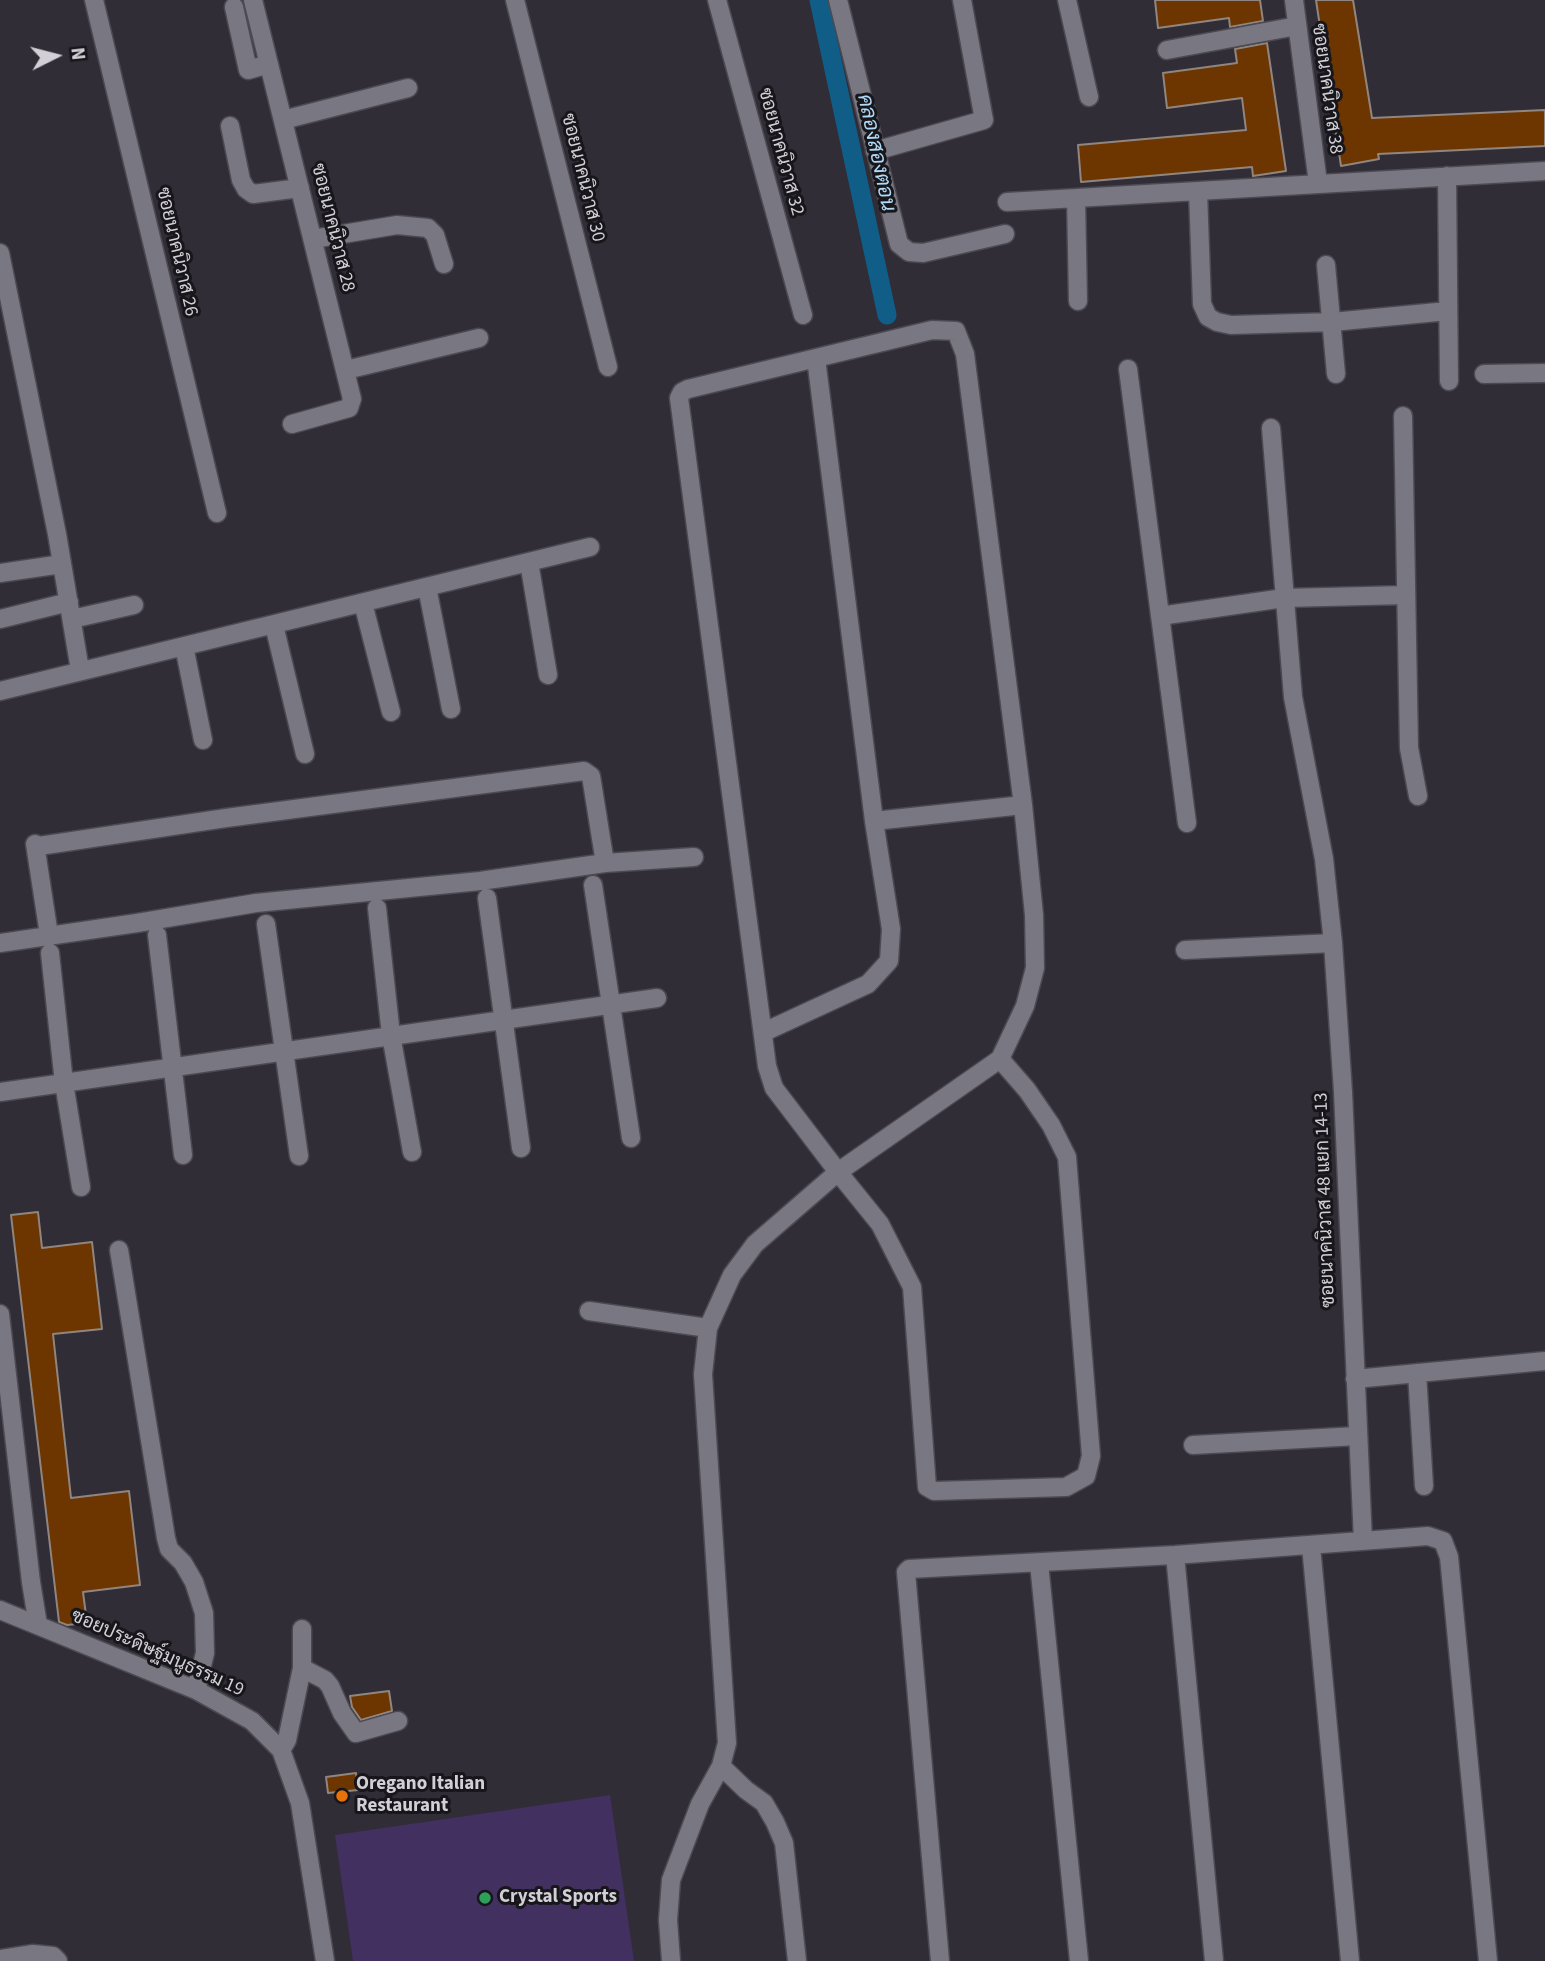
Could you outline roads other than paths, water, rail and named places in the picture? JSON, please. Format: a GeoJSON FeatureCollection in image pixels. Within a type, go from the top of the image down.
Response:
{"type":"FeatureCollection","features":[{"type":"Feature","properties":{"kind":"street","name":"ซอยนาคนิวาส 26"},"geometry":{"type":"LineString","coordinates":[[94,0],[217,513]]}},
{"type":"Feature","properties":{"kind":"street","name":"ซอยนาคนิวาส 28"},"geometry":{"type":"LineString","coordinates":[[253,0],[352,399],[349,408],[292,424]]}},
{"type":"Feature","properties":{"kind":"street","name":"ซอยนาคนิวาส 30"},"geometry":{"type":"LineString","coordinates":[[515,0],[608,367]]}},
{"type":"Feature","properties":{"kind":"street","name":"ซอยนาคนิวาส 32"},"geometry":{"type":"LineString","coordinates":[[717,0],[803,315]]}},
{"type":"Feature","properties":{"kind":"street"},"geometry":{"type":"LineString","coordinates":[[838,0],[899,243],[909,252],[923,253],[1005,234]]}},
{"type":"Feature","properties":{"kind":"street"},"geometry":{"type":"LineString","coordinates":[[875,151],[984,120],[962,0]]}},
{"type":"Feature","properties":{"kind":"street"},"geometry":{"type":"LineString","coordinates":[[1067,0],[1089,97]]}},
{"type":"Feature","properties":{"kind":"street","name":"ซอยนาคนิวาส 38"},"geometry":{"type":"LineString","coordinates":[[1294,0],[1318,183]]}},
{"type":"Feature","properties":{"kind":"street"},"geometry":{"type":"LineString","coordinates":[[234,7],[248,70],[269,64]]}},
{"type":"Feature","properties":{"kind":"street"},"geometry":{"type":"LineString","coordinates":[[1167,50],[1297,26]]}},
{"type":"Feature","properties":{"kind":"street"},"geometry":{"type":"LineString","coordinates":[[283,120],[408,88]]}},
{"type":"Feature","properties":{"kind":"street"},"geometry":{"type":"LineString","coordinates":[[230,126],[241,180],[246,189],[253,194],[300,188]]}},
{"type":"Feature","properties":{"kind":"street"},"geometry":{"type":"LineString","coordinates":[[1007,202],[1545,171]]}},
{"type":"Feature","properties":{"kind":"street"},"geometry":{"type":"LineString","coordinates":[[1447,176],[1449,380]]}},
{"type":"Feature","properties":{"kind":"street"},"geometry":{"type":"LineString","coordinates":[[1198,191],[1202,304],[1208,317],[1217,322],[1231,325],[1332,322],[1448,311]]}},
{"type":"Feature","properties":{"kind":"street"},"geometry":{"type":"LineString","coordinates":[[1076,198],[1078,301]]}},
{"type":"Feature","properties":{"kind":"street"},"geometry":{"type":"LineString","coordinates":[[313,239],[397,225],[428,228],[435,235],[444,264]]}},
{"type":"Feature","properties":{"kind":"street"},"geometry":{"type":"LineString","coordinates":[[0,253],[62,564],[80,670]]}},
{"type":"Feature","properties":{"kind":"street"},"geometry":{"type":"LineString","coordinates":[[1326,265],[1336,374]]}},
{"type":"Feature","properties":{"kind":"street"},"geometry":{"type":"LineString","coordinates":[[671,1961],[668,1920],[671,1880],[700,1804],[721,1766],[727,1744],[703,1374],[708,1328],[732,1275],[755,1244],[838,1172],[1000,1059],[1026,1006],[1035,968],[1034,915],[1023,805],[965,354],[956,331],[932,330],[688,389],[682,392],[679,398],[768,1066],[774,1088],[838,1172],[880,1224],[912,1287],[928,1489],[934,1491],[1066,1487],[1086,1476],[1091,1456],[1067,1157],[1051,1125],[1000,1059]]}},
{"type":"Feature","properties":{"kind":"street"},"geometry":{"type":"LineString","coordinates":[[346,370],[479,338]]}},
{"type":"Feature","properties":{"kind":"street"},"geometry":{"type":"LineString","coordinates":[[764,1032],[868,984],[889,961],[891,929],[874,821],[816,358]]}},
{"type":"Feature","properties":{"kind":"street"},"geometry":{"type":"LineString","coordinates":[[1128,369],[1187,823]]}},
{"type":"Feature","properties":{"kind":"street"},"geometry":{"type":"LineString","coordinates":[[1484,374],[1545,373]]}},
{"type":"Feature","properties":{"kind":"street"},"geometry":{"type":"LineString","coordinates":[[1403,416],[1409,748],[1418,796]]}},
{"type":"Feature","properties":{"kind":"street","name":"ซอยนาคนิวาส 48 แยก 14-13"},"geometry":{"type":"LineString","coordinates":[[1271,428],[1293,697],[1324,859],[1333,943],[1343,1092],[1363,1541]]}},
{"type":"Feature","properties":{"kind":"street"},"geometry":{"type":"LineString","coordinates":[[0,691],[590,547]]}},
{"type":"Feature","properties":{"kind":"street"},"geometry":{"type":"LineString","coordinates":[[529,562],[548,675]]}},
{"type":"Feature","properties":{"kind":"street"},"geometry":{"type":"LineString","coordinates":[[0,573],[62,564]]}},
{"type":"Feature","properties":{"kind":"street"},"geometry":{"type":"LineString","coordinates":[[427,587],[451,709]]}},
{"type":"Feature","properties":{"kind":"street"},"geometry":{"type":"LineString","coordinates":[[1160,616],[1284,598],[1406,595]]}},
{"type":"Feature","properties":{"kind":"street"},"geometry":{"type":"LineString","coordinates":[[363,603],[391,712]]}},
{"type":"Feature","properties":{"kind":"street"},"geometry":{"type":"LineString","coordinates":[[0,619],[135,605]]}},
{"type":"Feature","properties":{"kind":"street"},"geometry":{"type":"LineString","coordinates":[[274,625],[305,754]]}},
{"type":"Feature","properties":{"kind":"street"},"geometry":{"type":"LineString","coordinates":[[184,646],[203,740]]}},
{"type":"Feature","properties":{"kind":"street"},"geometry":{"type":"LineString","coordinates":[[81,1187],[64,1083],[50,944],[35,844],[38,846],[584,771],[591,776],[605,863]]}},
{"type":"Feature","properties":{"kind":"street"},"geometry":{"type":"LineString","coordinates":[[874,821],[1023,805]]}},
{"type":"Feature","properties":{"kind":"street"},"geometry":{"type":"LineString","coordinates":[[0,943],[50,944],[256,903],[480,881],[605,863],[694,857]]}},
{"type":"Feature","properties":{"kind":"street"},"geometry":{"type":"LineString","coordinates":[[593,885],[631,1138]]}},
{"type":"Feature","properties":{"kind":"street"},"geometry":{"type":"LineString","coordinates":[[487,898],[521,1148]]}},
{"type":"Feature","properties":{"kind":"street"},"geometry":{"type":"LineString","coordinates":[[377,908],[391,1035],[412,1152]]}},
{"type":"Feature","properties":{"kind":"street"},"geometry":{"type":"LineString","coordinates":[[266,924],[299,1156]]}},
{"type":"Feature","properties":{"kind":"street"},"geometry":{"type":"LineString","coordinates":[[157,935],[171,1067],[184,1155]]}},
{"type":"Feature","properties":{"kind":"street"},"geometry":{"type":"LineString","coordinates":[[1185,950],[1333,943]]}},
{"type":"Feature","properties":{"kind":"street"},"geometry":{"type":"LineString","coordinates":[[0,1092],[657,998]]}},
{"type":"Feature","properties":{"kind":"street"},"geometry":{"type":"LineString","coordinates":[[120,1250],[166,1538],[169,1549],[183,1563],[194,1582],[204,1613],[205,1653],[196,1690]]}},
{"type":"Feature","properties":{"kind":"street"},"geometry":{"type":"LineString","coordinates":[[589,1311],[708,1328]]}},
{"type":"Feature","properties":{"kind":"street"},"geometry":{"type":"LineString","coordinates":[[0,1314],[38,1625]]}},
{"type":"Feature","properties":{"kind":"street"},"geometry":{"type":"LineString","coordinates":[[1355,1379],[1545,1361]]}},
{"type":"Feature","properties":{"kind":"street"},"geometry":{"type":"LineString","coordinates":[[1417,1373],[1424,1486]]}},
{"type":"Feature","properties":{"kind":"street"},"geometry":{"type":"LineString","coordinates":[[1193,1445],[1357,1436]]}},
{"type":"Feature","properties":{"kind":"street"},"geometry":{"type":"LineString","coordinates":[[940,1961],[906,1572],[911,1567],[1175,1555],[1428,1536],[1443,1541],[1449,1557],[1488,1961]]}},
{"type":"Feature","properties":{"kind":"street"},"geometry":{"type":"LineString","coordinates":[[1311,1546],[1350,1961]]}},
{"type":"Feature","properties":{"kind":"street"},"geometry":{"type":"LineString","coordinates":[[1175,1555],[1214,1961]]}},
{"type":"Feature","properties":{"kind":"street"},"geometry":{"type":"LineString","coordinates":[[1039,1563],[1079,1961]]}},
{"type":"Feature","properties":{"kind":"street","name":"ซอยประดิษฐ์มนูธรรม 19"},"geometry":{"type":"LineString","coordinates":[[0,1610],[196,1690],[252,1721],[281,1750],[300,1803],[325,1961]]}},
{"type":"Feature","properties":{"kind":"street"},"geometry":{"type":"LineString","coordinates":[[281,1750],[286,1740],[302,1668],[302,1629]]}},
{"type":"Feature","properties":{"kind":"street"},"geometry":{"type":"LineString","coordinates":[[302,1668],[325,1680],[330,1686],[342,1713],[356,1733],[398,1721]]}},
{"type":"Feature","properties":{"kind":"street"},"geometry":{"type":"LineString","coordinates":[[721,1766],[764,1803],[784,1843],[797,1961]]}},
{"type":"Feature","properties":{"kind":"street"},"geometry":{"type":"LineString","coordinates":[[0,1959],[33,1954],[54,1956],[58,1961]]}},
{"type":"Feature","properties":{"kind":"waterway","name":"คลองสองตอน"},"geometry":{"type":"LineString","coordinates":[[819,0],[887,315]]}},
{"type":"Feature","properties":{"kind":"place","name":"Oregano Italian Restaurant"},"geometry":{"type":"Point","coordinates":[342,1796]}},
{"type":"Feature","properties":{"kind":"place","name":"Crystal Sports"},"geometry":{"type":"Point","coordinates":[485,1898]}}]}
